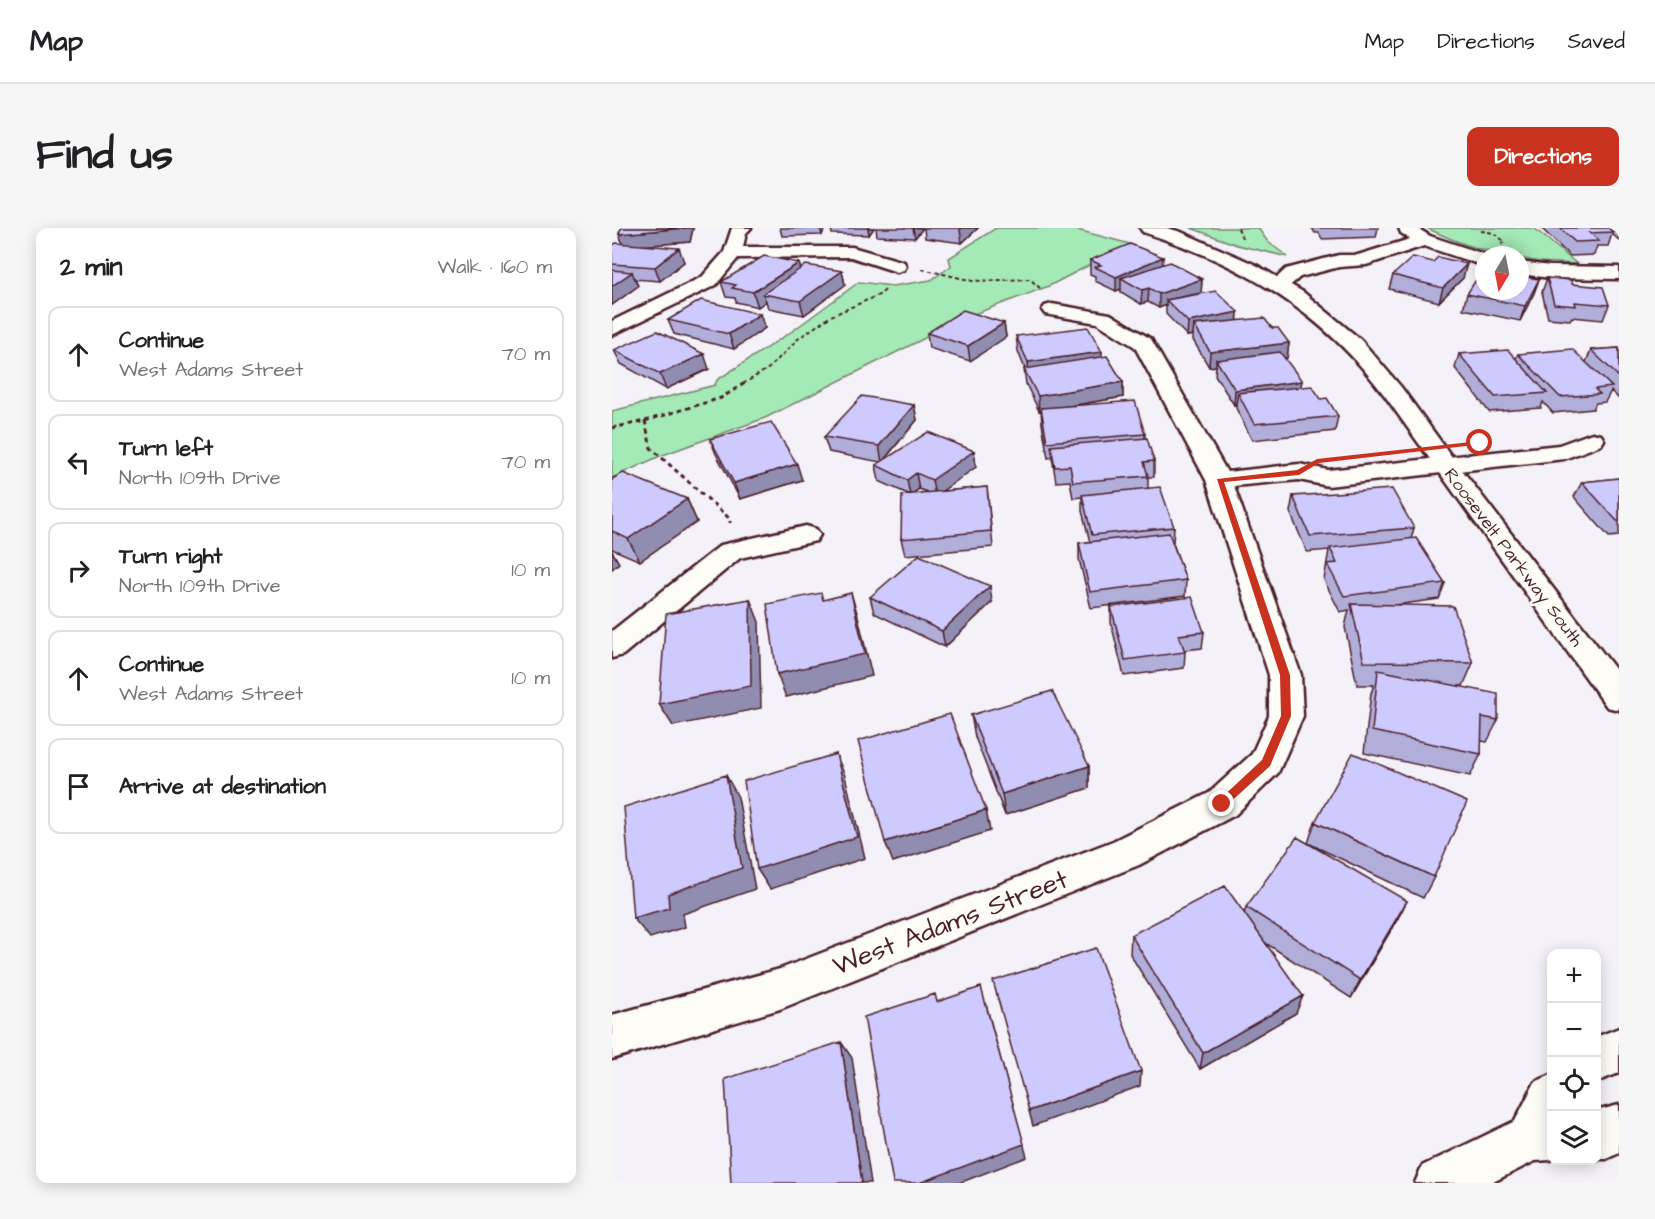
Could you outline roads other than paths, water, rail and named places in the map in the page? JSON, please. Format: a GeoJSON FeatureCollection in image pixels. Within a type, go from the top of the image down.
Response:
{"type":"FeatureCollection","features":[{"type":"Feature","properties":{"kind":"street"},"geometry":{"type":"LineString","coordinates":[[612,329],[709,281],[733,253],[735,229]]}},
{"type":"Feature","properties":{"kind":"street","name":"Roosevelt Parkway South"},"geometry":{"type":"LineString","coordinates":[[1151,229],[1198,245],[1279,285],[1319,314],[1348,339],[1406,409],[1619,698]]}},
{"type":"Feature","properties":{"kind":"street"},"geometry":{"type":"LineString","coordinates":[[1279,285],[1310,282],[1354,269],[1359,261],[1414,234],[1475,257]]}},
{"type":"Feature","properties":{"kind":"street"},"geometry":{"type":"LineString","coordinates":[[733,253],[852,252],[897,266]]}},
{"type":"Feature","properties":{"kind":"street"},"geometry":{"type":"LineString","coordinates":[[1529,269],[1550,272],[1619,273]]}},
{"type":"Feature","properties":{"kind":"street"},"geometry":{"type":"LineString","coordinates":[[1052,309],[1103,318],[1144,343],[1220,480],[1299,472],[1328,478],[1439,456],[1564,452],[1592,440],[1619,437]]}},
{"type":"Feature","properties":{"kind":"street","name":"West Adams Street"},"geometry":{"type":"LineString","coordinates":[[612,1037],[780,989],[1126,853],[1222,804],[1266,763],[1286,716],[1285,675],[1220,480]]}},
{"type":"Feature","properties":{"kind":"street"},"geometry":{"type":"LineString","coordinates":[[612,647],[731,550],[806,535]]}},
{"type":"Feature","properties":{"kind":"street"},"geometry":{"type":"LineString","coordinates":[[1601,1058],[1619,1050]]}},
{"type":"Feature","properties":{"kind":"street"},"geometry":{"type":"LineString","coordinates":[[1470,1179],[1545,1124]]}},
{"type":"Feature","properties":{"kind":"street"},"geometry":{"type":"LineString","coordinates":[[1601,1135],[1606,1135],[1619,1128]]}}]}
